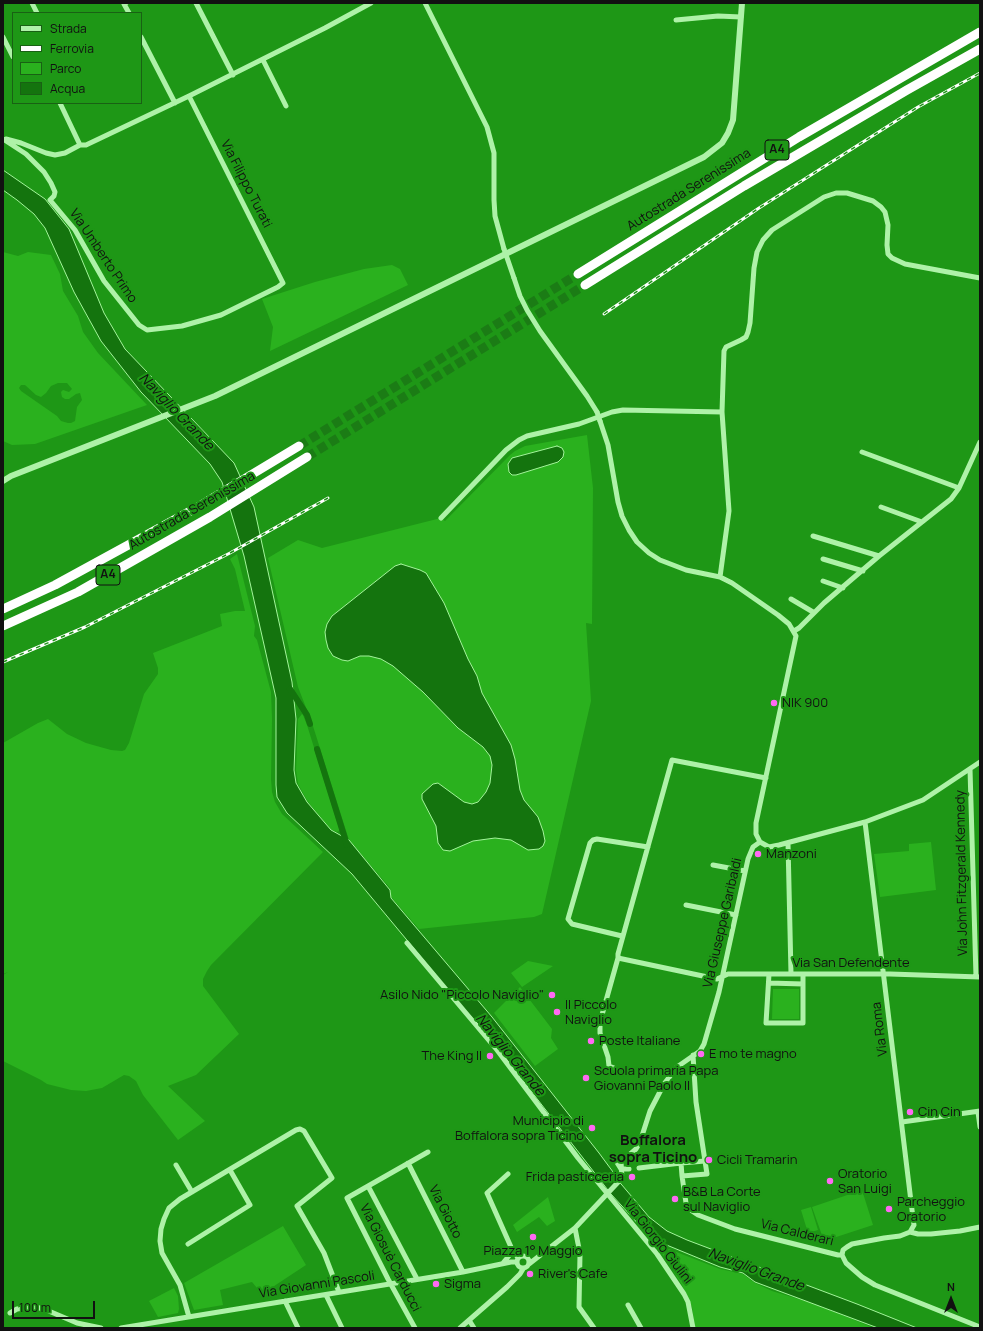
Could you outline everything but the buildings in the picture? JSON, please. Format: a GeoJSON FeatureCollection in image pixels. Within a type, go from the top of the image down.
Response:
{"type":"FeatureCollection","features":[{"type":"Feature","properties":{"kind":"highway","name":"Autostrada Serenissima"},"geometry":{"type":"LineString","coordinates":[[578,274],[793,140],[980,32]]}},
{"type":"Feature","properties":{"kind":"highway","name":"Autostrada Serenissima"},"geometry":{"type":"LineString","coordinates":[[585,286],[744,186],[980,49]]}},
{"type":"Feature","properties":{"kind":"highway","name":"Autostrada Serenissima"},"geometry":{"type":"LineString","coordinates":[[3,608],[55,585],[196,508],[299,446]]}},
{"type":"Feature","properties":{"kind":"highway","name":"Autostrada Serenissima"},"geometry":{"type":"LineString","coordinates":[[3,626],[78,592],[210,517],[307,457]]}},
{"type":"Feature","properties":{"kind":"street"},"geometry":{"type":"LineString","coordinates":[[32,3],[36,12]]}},
{"type":"Feature","properties":{"kind":"street"},"geometry":{"type":"LineString","coordinates":[[196,3],[233,75]]}},
{"type":"Feature","properties":{"kind":"street"},"geometry":{"type":"LineString","coordinates":[[3,481],[11,476],[214,396],[704,157],[722,143],[733,120],[742,3]]}},
{"type":"Feature","properties":{"kind":"street"},"geometry":{"type":"LineString","coordinates":[[3,139],[21,143],[46,153],[55,155],[65,153],[80,145],[86,145],[233,75],[370,4]]}},
{"type":"Feature","properties":{"kind":"street"},"geometry":{"type":"LineString","coordinates":[[426,4],[487,126],[494,153],[495,216],[504,249],[520,296],[534,320],[597,412],[608,445],[618,502],[622,516],[629,530],[637,542],[649,553],[660,560],[674,566],[720,577],[743,590],[786,621],[796,636],[756,823],[756,834],[760,842],[769,846],[788,843],[866,822],[923,800],[980,762]]}},
{"type":"Feature","properties":{"kind":"street"},"geometry":{"type":"LineString","coordinates":[[676,20],[718,16],[741,17]]}},
{"type":"Feature","properties":{"kind":"street"},"geometry":{"type":"LineString","coordinates":[[3,37],[12,55]]}},
{"type":"Feature","properties":{"kind":"street"},"geometry":{"type":"LineString","coordinates":[[142,39],[175,103]]}},
{"type":"Feature","properties":{"kind":"street"},"geometry":{"type":"LineString","coordinates":[[263,60],[286,106]]}},
{"type":"Feature","properties":{"kind":"street","name":"Via Filippo Turati"},"geometry":{"type":"LineString","coordinates":[[189,96],[283,283]]}},
{"type":"Feature","properties":{"kind":"street"},"geometry":{"type":"LineString","coordinates":[[60,104],[80,145]]}},
{"type":"Feature","properties":{"kind":"street","name":"Via Umberto Primo"},"geometry":{"type":"LineString","coordinates":[[3,139],[26,154],[44,172],[55,192],[54,196],[50,200],[75,230],[104,281],[130,316],[143,329],[147,330],[182,326],[213,318],[278,287],[283,283]]}},
{"type":"Feature","properties":{"kind":"street"},"geometry":{"type":"LineString","coordinates":[[720,577],[729,511],[722,412],[724,351],[726,347],[746,337],[748,332],[754,268],[757,252],[763,240],[772,230],[824,197],[836,193],[847,194],[873,202],[881,207],[885,212],[888,230],[888,254],[897,262],[980,278]]}},
{"type":"Feature","properties":{"kind":"street"},"geometry":{"type":"LineString","coordinates":[[442,518],[506,450],[527,436],[579,424],[612,412],[623,410],[722,412]]}},
{"type":"Feature","properties":{"kind":"street"},"geometry":{"type":"LineString","coordinates":[[794,631],[799,628],[813,612],[879,556],[936,512],[954,495],[959,488],[980,442]]}},
{"type":"Feature","properties":{"kind":"street"},"geometry":{"type":"LineString","coordinates":[[862,452],[959,488]]}},
{"type":"Feature","properties":{"kind":"street"},"geometry":{"type":"LineString","coordinates":[[881,507],[922,522]]}},
{"type":"Feature","properties":{"kind":"street"},"geometry":{"type":"LineString","coordinates":[[813,536],[879,556]]}},
{"type":"Feature","properties":{"kind":"street"},"geometry":{"type":"LineString","coordinates":[[824,559],[863,571]]}},
{"type":"Feature","properties":{"kind":"street"},"geometry":{"type":"LineString","coordinates":[[823,581],[843,588]]}},
{"type":"Feature","properties":{"kind":"street"},"geometry":{"type":"LineString","coordinates":[[791,599],[813,612]]}},
{"type":"Feature","properties":{"kind":"street"},"geometry":{"type":"LineString","coordinates":[[614,1068],[608,1066],[608,1057],[601,1038],[600,1028],[618,958],[622,936],[672,760],[766,778]]}},
{"type":"Feature","properties":{"kind":"street","name":"Via John Fitzgerald Kennedy"},"geometry":{"type":"LineString","coordinates":[[970,768],[978,977]]}},
{"type":"Feature","properties":{"kind":"street","name":"Via Roma"},"geometry":{"type":"LineString","coordinates":[[866,822],[914,1226],[910,1232]]}},
{"type":"Feature","properties":{"kind":"street"},"geometry":{"type":"LineString","coordinates":[[622,936],[572,924],[568,919],[590,843],[597,839],[648,847]]}},
{"type":"Feature","properties":{"kind":"street","name":"Via Giuseppe Garibaldi"},"geometry":{"type":"LineString","coordinates":[[621,1169],[619,1162],[636,1149],[640,1142],[650,1111],[670,1074],[693,1056],[704,1044],[722,976],[748,859],[753,847],[760,842]]}},
{"type":"Feature","properties":{"kind":"street"},"geometry":{"type":"LineString","coordinates":[[788,843],[791,974]]}},
{"type":"Feature","properties":{"kind":"street"},"geometry":{"type":"LineString","coordinates":[[713,865],[745,871]]}},
{"type":"Feature","properties":{"kind":"street"},"geometry":{"type":"LineString","coordinates":[[686,905],[736,916]]}},
{"type":"Feature","properties":{"kind":"street","name":"Via Giorgio Giulini"},"geometry":{"type":"LineString","coordinates":[[407,943],[497,1050],[578,1158],[657,1254],[684,1294],[693,1328]]}},
{"type":"Feature","properties":{"kind":"street"},"geometry":{"type":"LineString","coordinates":[[618,958],[717,979],[722,976]]}},
{"type":"Feature","properties":{"kind":"street","name":"Via San Defendente"},"geometry":{"type":"LineString","coordinates":[[722,976],[728,974],[884,974],[978,977]]}},
{"type":"Feature","properties":{"kind":"street"},"geometry":{"type":"LineString","coordinates":[[769,974],[766,1023],[803,1023],[803,974]]}},
{"type":"Feature","properties":{"kind":"street"},"geometry":{"type":"LineString","coordinates":[[769,983],[803,984]]}},
{"type":"Feature","properties":{"kind":"street"},"geometry":{"type":"LineString","coordinates":[[682,1176],[707,1174],[696,1102],[693,1056]]}},
{"type":"Feature","properties":{"kind":"street"},"geometry":{"type":"LineString","coordinates":[[902,1122],[979,1111],[980,1127]]}},
{"type":"Feature","properties":{"kind":"street"},"geometry":{"type":"LineString","coordinates":[[189,1317],[180,1285],[162,1253],[160,1241],[161,1229],[169,1208],[180,1199],[300,1129],[304,1131],[332,1178],[297,1206],[324,1253],[339,1292]]}},
{"type":"Feature","properties":{"kind":"street"},"geometry":{"type":"LineString","coordinates":[[418,1279],[368,1186],[428,1152]]}},
{"type":"Feature","properties":{"kind":"street"},"geometry":{"type":"LineString","coordinates":[[638,1168],[705,1161]]}},
{"type":"Feature","properties":{"kind":"street","name":"Via Giotto"},"geometry":{"type":"LineString","coordinates":[[408,1163],[463,1272]]}},
{"type":"Feature","properties":{"kind":"street","name":"Via Calderari"},"geometry":{"type":"LineString","coordinates":[[680,1164],[686,1203],[692,1211],[698,1215],[735,1229],[842,1255]]}},
{"type":"Feature","properties":{"kind":"street"},"geometry":{"type":"LineString","coordinates":[[176,1165],[192,1192]]}},
{"type":"Feature","properties":{"kind":"street"},"geometry":{"type":"LineString","coordinates":[[460,1328],[520,1274],[523,1269],[527,1268],[529,1264],[575,1228],[621,1179],[621,1169],[629,1169]]}},
{"type":"Feature","properties":{"kind":"street"},"geometry":{"type":"LineString","coordinates":[[188,1244],[250,1205],[230,1170]]}},
{"type":"Feature","properties":{"kind":"street"},"geometry":{"type":"LineString","coordinates":[[508,1174],[487,1193],[517,1260],[519,1268],[523,1269]]}},
{"type":"Feature","properties":{"kind":"street","name":"Via Giosuè Carducci"},"geometry":{"type":"LineString","coordinates":[[368,1186],[347,1198],[390,1283],[415,1328]]}},
{"type":"Feature","properties":{"kind":"street"},"geometry":{"type":"LineString","coordinates":[[980,1227],[960,1232],[931,1234],[918,1234],[910,1232],[900,1236],[852,1244],[843,1250],[842,1255],[846,1263],[862,1277],[875,1285],[980,1327]]}},
{"type":"Feature","properties":{"kind":"street"},"geometry":{"type":"LineString","coordinates":[[575,1228],[580,1254],[578,1307],[594,1328]]}},
{"type":"Feature","properties":{"kind":"street"},"geometry":{"type":"LineString","coordinates":[[503,1264],[513,1251]]}},
{"type":"Feature","properties":{"kind":"street"},"geometry":{"type":"LineString","coordinates":[[517,1260],[520,1256],[526,1256],[529,1264]]}},
{"type":"Feature","properties":{"kind":"street","name":"Via Giovanni Pascoli"},"geometry":{"type":"LineString","coordinates":[[121,1328],[463,1272],[517,1260]]}},
{"type":"Feature","properties":{"kind":"street"},"geometry":{"type":"LineString","coordinates":[[326,1295],[342,1328]]}},
{"type":"Feature","properties":{"kind":"street"},"geometry":{"type":"LineString","coordinates":[[285,1301],[298,1328]]}},
{"type":"Feature","properties":{"kind":"street"},"geometry":{"type":"LineString","coordinates":[[628,1305],[641,1328]]}},
{"type":"Feature","properties":{"kind":"street"},"geometry":{"type":"LineString","coordinates":[[10,1314],[17,1309],[34,1307],[44,1309],[77,1323],[101,1328]]}},
{"type":"Feature","properties":{"kind":"street"},"geometry":{"type":"LineString","coordinates":[[469,1320],[474,1328]]}},
{"type":"Feature","properties":{"kind":"green space"},"geometry":{"type":"Polygon","coordinates":[[[3,252],[18,256],[28,252],[51,255],[60,274],[63,291],[78,316],[83,332],[98,353],[147,405],[35,444],[12,445],[3,441],[3,252]],[[58,383],[51,386],[41,397],[36,395],[25,385],[21,385],[19,388],[21,391],[57,416],[61,421],[71,423],[75,421],[77,407],[82,400],[80,393],[69,399],[62,397],[61,392],[63,390],[69,392],[72,389],[67,383],[58,383]]]}},
{"type":"Feature","properties":{"kind":"green space"},"geometry":{"type":"Polygon","coordinates":[[[392,265],[400,269],[408,285],[270,351],[273,327],[262,299],[315,282],[364,269],[392,265]]]}},
{"type":"Feature","properties":{"kind":"green space"},"geometry":{"type":"Polygon","coordinates":[[[587,435],[593,488],[592,624],[586,623],[591,701],[542,914],[534,917],[419,929],[391,897],[390,888],[349,840],[312,723],[298,687],[268,558],[298,540],[322,548],[441,518],[445,521],[515,451],[525,446],[587,435]]]}},
{"type":"Feature","properties":{"kind":"green space"},"geometry":{"type":"Polygon","coordinates":[[[237,554],[255,626],[254,636],[257,640],[271,692],[272,792],[275,802],[282,814],[323,852],[211,965],[207,971],[203,979],[203,986],[239,1034],[196,1075],[168,1086],[205,1121],[178,1140],[143,1095],[136,1081],[129,1076],[124,1075],[102,1088],[86,1091],[71,1090],[47,1084],[3,1061],[3,975],[8,972],[3,974],[3,743],[48,719],[67,734],[86,743],[111,750],[125,750],[129,743],[144,694],[158,674],[158,668],[153,653],[222,626],[220,614],[245,611],[235,569],[230,559],[237,554]]]}},
{"type":"Feature","properties":{"kind":"green space"},"geometry":{"type":"Polygon","coordinates":[[[302,714],[307,725],[339,828],[339,831],[337,832],[330,829],[308,802],[298,784],[296,770],[298,719],[302,714]]]}},
{"type":"Feature","properties":{"kind":"green space"},"geometry":{"type":"Polygon","coordinates":[[[931,842],[936,890],[880,897],[874,854],[909,851],[909,844],[931,842]]]}},
{"type":"Feature","properties":{"kind":"green space"},"geometry":{"type":"Polygon","coordinates":[[[528,961],[553,966],[522,987],[511,973],[528,961]]]}},
{"type":"Feature","properties":{"kind":"green space"},"geometry":{"type":"Polygon","coordinates":[[[520,987],[552,1029],[551,1038],[558,1049],[535,1066],[494,1013],[520,987]]]}},
{"type":"Feature","properties":{"kind":"green space"},"geometry":{"type":"Polygon","coordinates":[[[773,989],[799,989],[799,1019],[772,1019],[773,989]]]}},
{"type":"Feature","properties":{"kind":"green space"},"geometry":{"type":"Polygon","coordinates":[[[862,1190],[873,1225],[824,1241],[812,1207],[862,1190]]]}},
{"type":"Feature","properties":{"kind":"green space"},"geometry":{"type":"Polygon","coordinates":[[[548,1197],[555,1221],[547,1226],[539,1217],[517,1232],[513,1225],[548,1197]]]}},
{"type":"Feature","properties":{"kind":"green space"},"geometry":{"type":"Polygon","coordinates":[[[811,1207],[818,1230],[808,1233],[801,1210],[811,1207]]]}},
{"type":"Feature","properties":{"kind":"green space"},"geometry":{"type":"Polygon","coordinates":[[[283,1226],[306,1265],[262,1294],[252,1282],[220,1290],[223,1305],[194,1310],[184,1283],[283,1226]]]}},
{"type":"Feature","properties":{"kind":"green space"},"geometry":{"type":"Polygon","coordinates":[[[656,1244],[720,1269],[743,1274],[755,1283],[772,1291],[815,1304],[874,1328],[695,1328],[692,1307],[682,1285],[656,1244]]]}},
{"type":"Feature","properties":{"kind":"green space"},"geometry":{"type":"Polygon","coordinates":[[[174,1288],[178,1296],[178,1313],[158,1317],[149,1301],[174,1288]]]}},
{"type":"Feature","properties":{"kind":"water"},"geometry":{"type":"Polygon","coordinates":[[[3,170],[45,199],[69,229],[104,313],[125,349],[234,463],[254,507],[292,682],[296,719],[294,770],[296,783],[307,802],[331,830],[349,840],[390,890],[391,898],[492,1017],[599,1153],[616,1178],[649,1217],[667,1231],[687,1240],[917,1328],[878,1328],[755,1282],[743,1273],[720,1267],[652,1239],[611,1194],[486,1033],[465,1010],[352,874],[287,813],[277,797],[276,698],[244,556],[222,482],[210,464],[141,392],[101,341],[74,292],[45,228],[34,214],[3,190],[3,170]]]}},
{"type":"Feature","properties":{"kind":"water"},"geometry":{"type":"Polygon","coordinates":[[[557,446],[562,448],[564,452],[563,457],[558,462],[516,475],[512,475],[509,472],[508,464],[512,458],[557,446]]]}},
{"type":"Feature","properties":{"kind":"water"},"geometry":{"type":"Polygon","coordinates":[[[401,564],[426,573],[444,603],[477,676],[482,693],[511,745],[520,790],[524,800],[538,817],[543,831],[545,841],[543,846],[539,849],[528,850],[511,840],[495,838],[473,841],[450,851],[443,850],[438,843],[436,826],[422,799],[422,794],[433,784],[438,783],[464,802],[472,804],[478,802],[486,792],[490,783],[492,765],[490,756],[483,747],[458,728],[423,692],[393,666],[381,659],[369,656],[360,656],[348,661],[342,660],[333,656],[328,648],[325,632],[327,624],[332,616],[395,566],[401,564]]]}},
{"type":"Feature","properties":{"kind":"waterway","name":"Naviglio Grande"},"geometry":{"type":"LineString","coordinates":[[290,689],[307,715],[310,724]]}},
{"type":"Feature","properties":{"kind":"waterway","name":"Naviglio Grande"},"geometry":{"type":"LineString","coordinates":[[317,749],[347,845]]}},
{"type":"Feature","properties":{"kind":"tunnel"},"geometry":{"type":"LineString","coordinates":[[299,446],[578,274]]}},
{"type":"Feature","properties":{"kind":"tunnel"},"geometry":{"type":"LineString","coordinates":[[307,457],[585,285]]}},
{"type":"Feature","properties":{"kind":"railway"},"geometry":{"type":"LineString","coordinates":[[604,314],[759,208],[918,107],[980,73]]}},
{"type":"Feature","properties":{"kind":"railway"},"geometry":{"type":"LineString","coordinates":[[3,662],[85,627],[230,553],[328,498]]}},
{"type":"Feature","properties":{"kind":"place","name":"NIK 900"},"geometry":{"type":"Point","coordinates":[774,703]}},
{"type":"Feature","properties":{"kind":"place","name":"Manzoni"},"geometry":{"type":"Point","coordinates":[758,854]}},
{"type":"Feature","properties":{"kind":"place","name":"Asilo Nido \"Piccolo Naviglio\""},"geometry":{"type":"Point","coordinates":[552,995]}},
{"type":"Feature","properties":{"kind":"place","name":"Il Piccolo Naviglio"},"geometry":{"type":"Point","coordinates":[557,1012]}},
{"type":"Feature","properties":{"kind":"place","name":"Poste Italiane"},"geometry":{"type":"Point","coordinates":[591,1041]}},
{"type":"Feature","properties":{"kind":"place","name":"E mo te magno"},"geometry":{"type":"Point","coordinates":[701,1054]}},
{"type":"Feature","properties":{"kind":"place","name":"The King II"},"geometry":{"type":"Point","coordinates":[490,1056]}},
{"type":"Feature","properties":{"kind":"place","name":"Scuola primaria Papa Giovanni Paolo II"},"geometry":{"type":"Point","coordinates":[586,1078]}},
{"type":"Feature","properties":{"kind":"place","name":"Cin Cin"},"geometry":{"type":"Point","coordinates":[910,1112]}},
{"type":"Feature","properties":{"kind":"place","name":"Municipio di Boffalora sopra Ticino"},"geometry":{"type":"Point","coordinates":[592,1128]}},
{"type":"Feature","properties":{"kind":"place","name":"Cicli Tramarin"},"geometry":{"type":"Point","coordinates":[709,1160]}},
{"type":"Feature","properties":{"kind":"place","name":"Frida pasticceria"},"geometry":{"type":"Point","coordinates":[632,1177]}},
{"type":"Feature","properties":{"kind":"place","name":"Oratorio San Luigi"},"geometry":{"type":"Point","coordinates":[830,1181]}},
{"type":"Feature","properties":{"kind":"place","name":"B&B La Corte sul Naviglio"},"geometry":{"type":"Point","coordinates":[675,1199]}},
{"type":"Feature","properties":{"kind":"place","name":"Parcheggio Oratorio"},"geometry":{"type":"Point","coordinates":[889,1209]}},
{"type":"Feature","properties":{"kind":"place","name":"Piazza 1° Maggio"},"geometry":{"type":"Point","coordinates":[533,1237]}},
{"type":"Feature","properties":{"kind":"place","name":"River's Cafe"},"geometry":{"type":"Point","coordinates":[530,1274]}},
{"type":"Feature","properties":{"kind":"place","name":"Sigma"},"geometry":{"type":"Point","coordinates":[436,1284]}},
{"type":"Feature","properties":{"kind":"district","name":"Boffalora sopra Ticino"},"geometry":{"type":"Point","coordinates":[653,1150]}}]}
